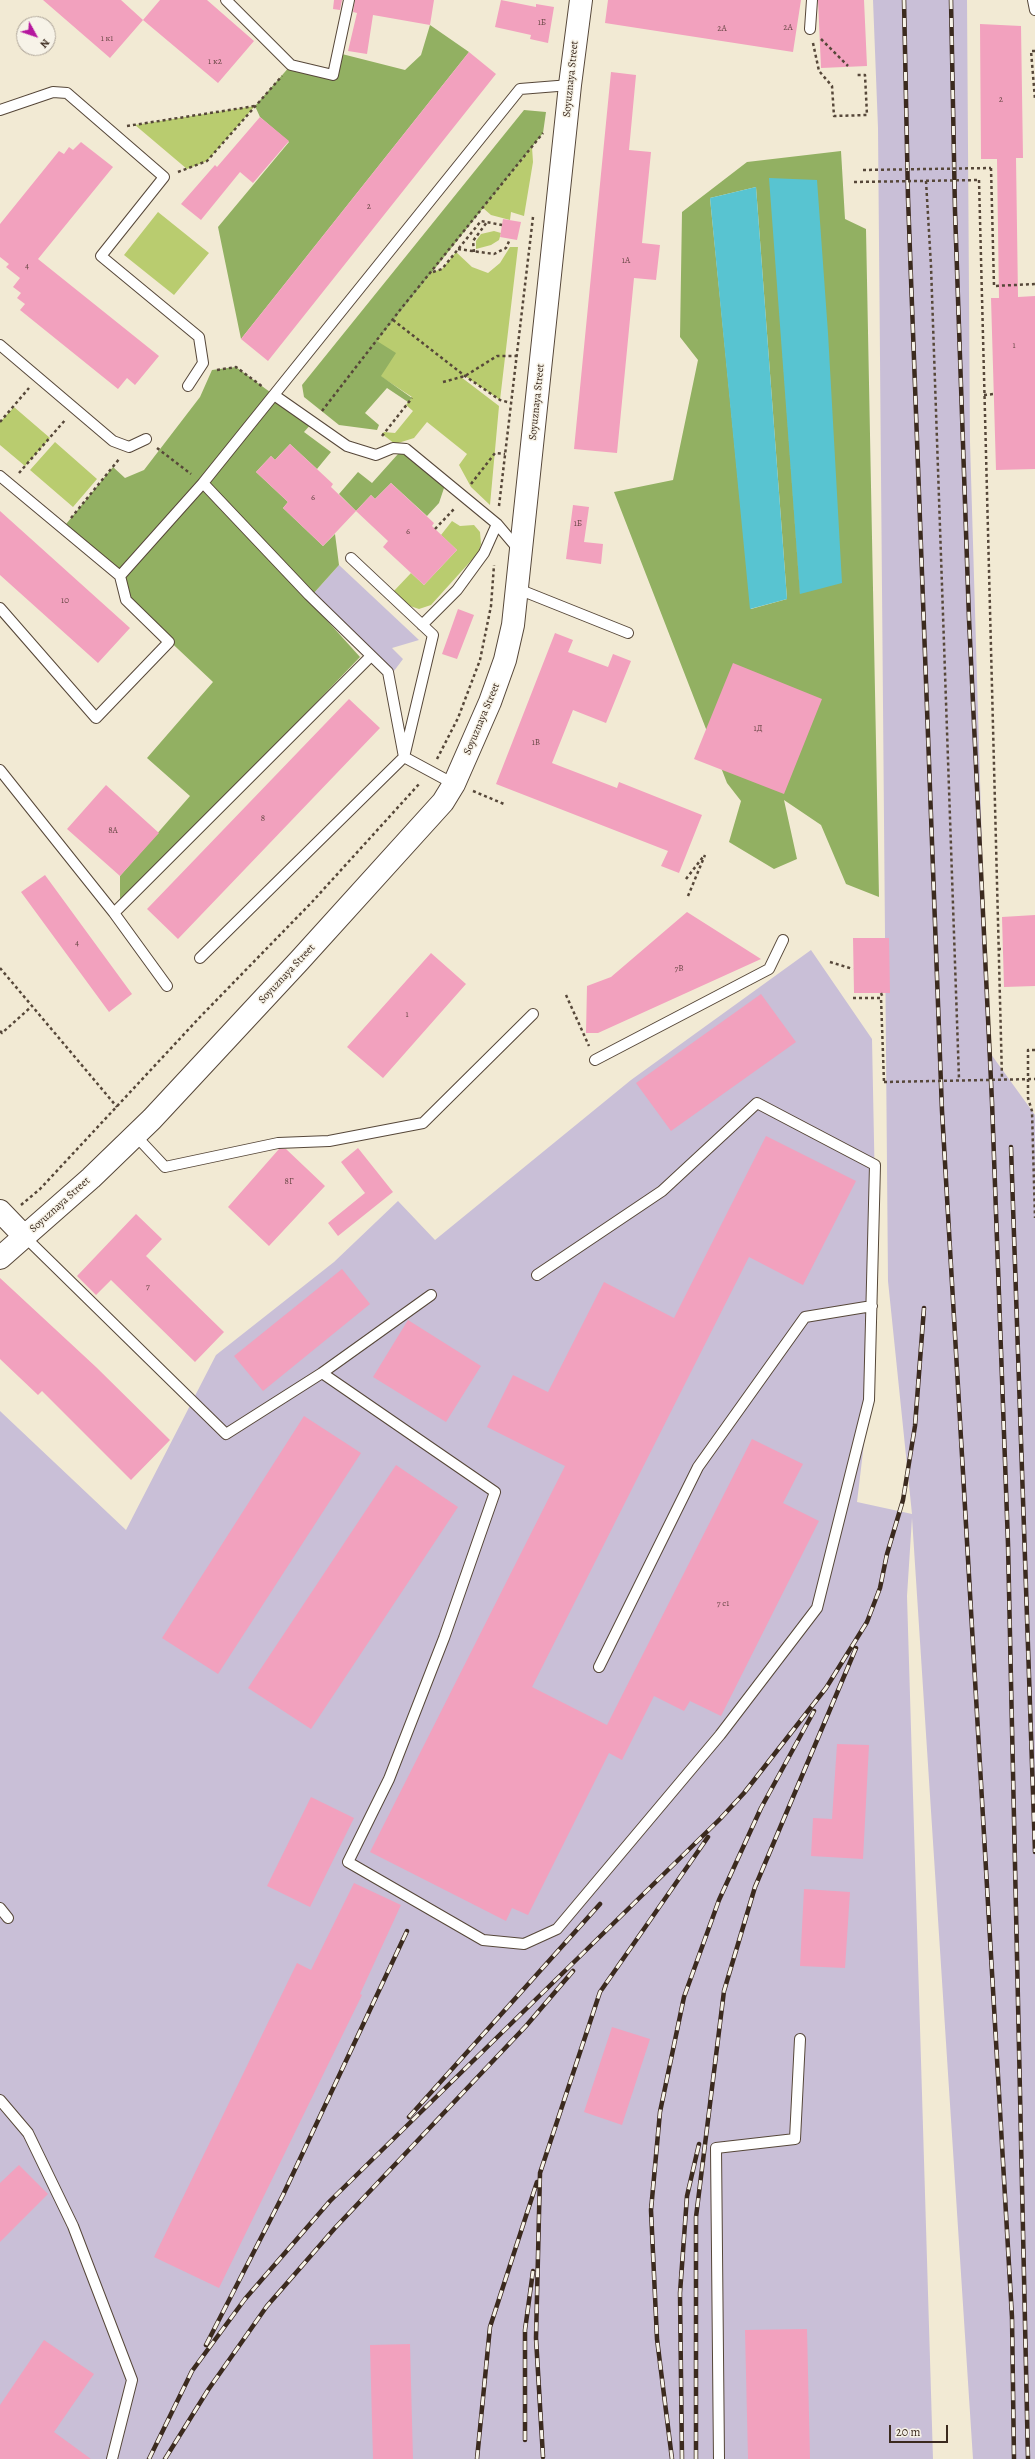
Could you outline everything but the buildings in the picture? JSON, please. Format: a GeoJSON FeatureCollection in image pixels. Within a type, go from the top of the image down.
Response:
{"type":"FeatureCollection","features":[{"type":"Feature","properties":{"kind":"street","name":"Soyuznaya Street"},"geometry":{"type":"LineString","coordinates":[[0,1258],[25,1237],[135,1135],[299,961],[443,802],[462,787],[505,660],[518,589],[570,85],[581,0]]}},
{"type":"Feature","properties":{"kind":"street"},"geometry":{"type":"LineString","coordinates":[[4,1214],[25,1237]]}},
{"type":"Feature","properties":{"kind":"lane"},"geometry":{"type":"LineString","coordinates":[[226,0],[291,65],[334,75],[349,0]]}},
{"type":"Feature","properties":{"kind":"lane"},"geometry":{"type":"LineString","coordinates":[[810,29],[812,0]]}},
{"type":"Feature","properties":{"kind":"lane"},"geometry":{"type":"LineString","coordinates":[[1033,0],[1035,10]]}},
{"type":"Feature","properties":{"kind":"lane"},"geometry":{"type":"LineString","coordinates":[[120,576],[204,484],[520,89],[570,85]]}},
{"type":"Feature","properties":{"kind":"lane"},"geometry":{"type":"LineString","coordinates":[[0,110],[53,92],[67,93],[164,177],[101,256],[199,337],[203,363],[188,386]]}},
{"type":"Feature","properties":{"kind":"lane"},"geometry":{"type":"LineString","coordinates":[[0,345],[74,410],[113,441],[129,447],[146,439]]}},
{"type":"Feature","properties":{"kind":"lane"},"geometry":{"type":"LineString","coordinates":[[274,395],[347,446],[376,455],[384,450],[406,449],[497,524],[522,553]]}},
{"type":"Feature","properties":{"kind":"lane"},"geometry":{"type":"LineString","coordinates":[[0,476],[120,576],[126,600],[169,642],[96,718],[0,608]]}},
{"type":"Feature","properties":{"kind":"lane"},"geometry":{"type":"LineString","coordinates":[[204,484],[370,656],[388,672],[404,757]]}},
{"type":"Feature","properties":{"kind":"lane"},"geometry":{"type":"LineString","coordinates":[[422,625],[457,590],[484,553],[497,524]]}},
{"type":"Feature","properties":{"kind":"lane"},"geometry":{"type":"LineString","coordinates":[[200,958],[404,757],[433,635],[351,558]]}},
{"type":"Feature","properties":{"kind":"lane"},"geometry":{"type":"LineString","coordinates":[[518,589],[628,633]]}},
{"type":"Feature","properties":{"kind":"lane"},"geometry":{"type":"LineString","coordinates":[[114,913],[370,656]]}},
{"type":"Feature","properties":{"kind":"lane"},"geometry":{"type":"LineString","coordinates":[[404,757],[462,787]]}},
{"type":"Feature","properties":{"kind":"lane"},"geometry":{"type":"LineString","coordinates":[[0,770],[114,913],[167,986]]}},
{"type":"Feature","properties":{"kind":"lane"},"geometry":{"type":"LineString","coordinates":[[595,1060],[769,969],[783,940]]}},
{"type":"Feature","properties":{"kind":"lane"},"geometry":{"type":"LineString","coordinates":[[135,1135],[165,1167],[278,1143],[329,1141],[423,1123],[533,1014]]}},
{"type":"Feature","properties":{"kind":"lane"},"geometry":{"type":"LineString","coordinates":[[322,1373],[495,1492],[444,1638],[390,1779],[348,1862],[483,1940],[524,1944],[557,1929],[720,1735],[817,1608],[869,1400],[875,1165],[757,1103],[662,1191],[537,1275]]}},
{"type":"Feature","properties":{"kind":"lane"},"geometry":{"type":"LineString","coordinates":[[25,1237],[226,1434],[322,1373],[431,1295]]}},
{"type":"Feature","properties":{"kind":"lane"},"geometry":{"type":"LineString","coordinates":[[598,1667],[698,1467],[805,1317],[872,1306]]}},
{"type":"Feature","properties":{"kind":"lane"},"geometry":{"type":"LineString","coordinates":[[0,1908],[8,1918]]}},
{"type":"Feature","properties":{"kind":"lane"},"geometry":{"type":"LineString","coordinates":[[719,2459],[716,2148],[795,2139],[800,2039]]}},
{"type":"Feature","properties":{"kind":"lane"},"geometry":{"type":"LineString","coordinates":[[0,2100],[28,2133],[73,2226],[132,2380],[112,2459]]}},
{"type":"Feature","properties":{"kind":"path"},"geometry":{"type":"LineString","coordinates":[[810,29],[848,66]]}},
{"type":"Feature","properties":{"kind":"path"},"geometry":{"type":"LineString","coordinates":[[810,29],[819,71],[832,86],[834,116],[867,115],[865,75],[857,75]]}},
{"type":"Feature","properties":{"kind":"path"},"geometry":{"type":"LineString","coordinates":[[1035,51],[1031,51],[1035,98]]}},
{"type":"Feature","properties":{"kind":"path"},"geometry":{"type":"LineString","coordinates":[[164,177],[207,161],[291,65]]}},
{"type":"Feature","properties":{"kind":"path"},"geometry":{"type":"LineString","coordinates":[[108,129],[255,106]]}},
{"type":"Feature","properties":{"kind":"path"},"geometry":{"type":"LineString","coordinates":[[542,141],[544,126]]}},
{"type":"Feature","properties":{"kind":"path"},"geometry":{"type":"LineString","coordinates":[[312,423],[543,133]]}},
{"type":"Feature","properties":{"kind":"path"},"geometry":{"type":"LineString","coordinates":[[863,170],[991,168],[994,286],[1035,284]]}},
{"type":"Feature","properties":{"kind":"path"},"geometry":{"type":"LineString","coordinates":[[854,182],[979,180],[1002,1078],[884,1081]]}},
{"type":"Feature","properties":{"kind":"path"},"geometry":{"type":"LineString","coordinates":[[926,181],[932,274],[959,1079]]}},
{"type":"Feature","properties":{"kind":"path"},"geometry":{"type":"LineString","coordinates":[[497,524],[534,210]]}},
{"type":"Feature","properties":{"kind":"path"},"geometry":{"type":"LineString","coordinates":[[476,217],[481,221],[502,225]]}},
{"type":"Feature","properties":{"kind":"path"},"geometry":{"type":"LineString","coordinates":[[432,272],[442,269],[481,221]]}},
{"type":"Feature","properties":{"kind":"path"},"geometry":{"type":"LineString","coordinates":[[474,252],[473,241],[488,222]]}},
{"type":"Feature","properties":{"kind":"path"},"geometry":{"type":"LineString","coordinates":[[458,249],[494,254],[506,248],[510,239]]}},
{"type":"Feature","properties":{"kind":"path"},"geometry":{"type":"LineString","coordinates":[[393,320],[465,376],[500,400],[511,403]]}},
{"type":"Feature","properties":{"kind":"path"},"geometry":{"type":"LineString","coordinates":[[443,382],[465,376],[497,356],[516,356]]}},
{"type":"Feature","properties":{"kind":"path"},"geometry":{"type":"LineString","coordinates":[[212,370],[236,367],[274,395]]}},
{"type":"Feature","properties":{"kind":"path"},"geometry":{"type":"LineString","coordinates":[[0,422],[39,378]]}},
{"type":"Feature","properties":{"kind":"path"},"geometry":{"type":"LineString","coordinates":[[984,395],[994,394]]}},
{"type":"Feature","properties":{"kind":"path"},"geometry":{"type":"LineString","coordinates":[[384,450],[382,434],[412,398]]}},
{"type":"Feature","properties":{"kind":"path"},"geometry":{"type":"LineString","coordinates":[[9,484],[74,410]]}},
{"type":"Feature","properties":{"kind":"path"},"geometry":{"type":"LineString","coordinates":[[62,529],[129,447]]}},
{"type":"Feature","properties":{"kind":"path"},"geometry":{"type":"LineString","coordinates":[[158,449],[204,484]]}},
{"type":"Feature","properties":{"kind":"path"},"geometry":{"type":"LineString","coordinates":[[470,485],[495,453],[505,454]]}},
{"type":"Feature","properties":{"kind":"path"},"geometry":{"type":"LineString","coordinates":[[435,529],[465,497]]}},
{"type":"Feature","properties":{"kind":"path"},"geometry":{"type":"LineString","coordinates":[[4,1214],[40,1189],[200,1017],[312,902],[431,771],[458,718],[480,660],[491,606],[495,561]]}},
{"type":"Feature","properties":{"kind":"path"},"geometry":{"type":"LineString","coordinates":[[462,787],[504,804]]}},
{"type":"Feature","properties":{"kind":"path"},"geometry":{"type":"LineString","coordinates":[[686,879],[705,855],[688,896]]}},
{"type":"Feature","properties":{"kind":"path"},"geometry":{"type":"LineString","coordinates":[[998,949],[1003,949]]}},
{"type":"Feature","properties":{"kind":"path"},"geometry":{"type":"LineString","coordinates":[[830,962],[854,970]]}},
{"type":"Feature","properties":{"kind":"path"},"geometry":{"type":"LineString","coordinates":[[0,968],[117,1107]]}},
{"type":"Feature","properties":{"kind":"path"},"geometry":{"type":"LineString","coordinates":[[881,993],[883,998],[884,1081]]}},
{"type":"Feature","properties":{"kind":"path"},"geometry":{"type":"LineString","coordinates":[[566,995],[595,1060]]}},
{"type":"Feature","properties":{"kind":"path"},"geometry":{"type":"LineString","coordinates":[[853,998],[881,998],[884,1081]]}},
{"type":"Feature","properties":{"kind":"path"},"geometry":{"type":"LineString","coordinates":[[0,1031],[2,1034],[32,1006]]}},
{"type":"Feature","properties":{"kind":"path"},"geometry":{"type":"LineString","coordinates":[[1035,1050],[1028,1050],[1028,1098],[1032,1111],[1035,1218]]}},
{"type":"Feature","properties":{"kind":"path"},"geometry":{"type":"LineString","coordinates":[[884,1081],[1035,1079]]}},
{"type":"Feature","properties":{"kind":"shaded area"},"geometry":{"type":"Polygon","coordinates":[[[873,0],[967,0],[970,442],[988,1050],[1035,1115],[1035,2459],[973,2459],[912,1518],[907,1596],[933,2459],[0,2459],[0,1411],[126,1530],[216,1355],[334,1262],[398,1201],[435,1240],[631,1080],[811,950],[872,1039],[875,1191],[874,1359],[857,1502],[912,1514],[888,1281],[878,128],[873,0]]]}},
{"type":"Feature","properties":{"kind":"shaded area"},"geometry":{"type":"Polygon","coordinates":[[[339,565],[419,640],[392,648],[403,659],[394,671],[313,594],[339,565]]]}},
{"type":"Feature","properties":{"kind":"green space"},"geometry":{"type":"Polygon","coordinates":[[[430,25],[469,52],[241,339],[218,227],[289,142],[260,117],[255,106],[291,65],[333,75],[338,53],[405,70],[421,55],[430,25]]]}},
{"type":"Feature","properties":{"kind":"green space"},"geometry":{"type":"Polygon","coordinates":[[[255,106],[207,161],[187,169],[135,125],[255,106]]]}},
{"type":"Feature","properties":{"kind":"green space"},"geometry":{"type":"Polygon","coordinates":[[[524,110],[546,112],[543,133],[377,341],[396,353],[381,376],[412,398],[408,402],[387,388],[365,413],[379,425],[377,430],[339,425],[304,397],[302,385],[524,110]]]}},
{"type":"Feature","properties":{"kind":"green space"},"geometry":{"type":"Polygon","coordinates":[[[532,147],[533,162],[524,216],[511,212],[510,220],[491,215],[483,208],[532,147]]]}},
{"type":"Feature","properties":{"kind":"green space"},"geometry":{"type":"Polygon","coordinates":[[[841,151],[845,219],[866,229],[879,897],[846,884],[821,825],[784,800],[797,859],[774,869],[729,842],[741,801],[727,783],[614,492],[673,480],[698,360],[680,337],[682,212],[747,162],[841,151]],[[770,178],[800,594],[800,593],[770,178]],[[756,187],[710,198],[751,609],[787,599],[756,187]]]}},
{"type":"Feature","properties":{"kind":"green space"},"geometry":{"type":"Polygon","coordinates":[[[158,212],[209,253],[174,295],[124,255],[158,212]]]}},
{"type":"Feature","properties":{"kind":"green space"},"geometry":{"type":"Polygon","coordinates":[[[494,231],[501,233],[499,240],[491,245],[476,249],[476,241],[481,234],[494,231]]]}},
{"type":"Feature","properties":{"kind":"green space"},"geometry":{"type":"Polygon","coordinates":[[[510,247],[518,247],[500,400],[465,376],[461,377],[499,406],[490,505],[471,487],[459,465],[467,454],[427,422],[414,438],[395,444],[382,434],[384,432],[395,433],[413,411],[406,405],[412,397],[380,376],[377,341],[432,272],[442,269],[456,252],[472,267],[488,273],[500,263],[510,247]]]}},
{"type":"Feature","properties":{"kind":"green space"},"geometry":{"type":"Polygon","coordinates":[[[236,367],[312,423],[304,432],[331,452],[317,469],[290,444],[275,460],[271,456],[256,472],[288,502],[283,508],[323,546],[335,534],[339,565],[313,594],[213,494],[360,657],[120,907],[120,876],[190,796],[147,758],[213,682],[126,600],[120,576],[62,529],[113,467],[125,478],[144,470],[200,397],[212,370],[236,367]]]}},
{"type":"Feature","properties":{"kind":"green space"},"geometry":{"type":"Polygon","coordinates":[[[14,407],[50,438],[25,466],[0,445],[0,422],[14,407]]]}},
{"type":"Feature","properties":{"kind":"green space"},"geometry":{"type":"Polygon","coordinates":[[[55,442],[97,479],[73,507],[30,470],[55,442]]]}},
{"type":"Feature","properties":{"kind":"green space"},"geometry":{"type":"Polygon","coordinates":[[[402,452],[445,485],[439,503],[427,516],[391,483],[375,499],[371,495],[356,511],[339,494],[358,472],[372,483],[398,454],[402,452]]]}},
{"type":"Feature","properties":{"kind":"green space"},"geometry":{"type":"Polygon","coordinates":[[[452,521],[460,526],[474,525],[480,532],[481,544],[478,553],[431,605],[419,609],[407,605],[392,593],[411,573],[424,585],[457,550],[441,535],[452,521]]]}},
{"type":"Feature","properties":{"kind":"water"},"geometry":{"type":"Polygon","coordinates":[[[769,178],[817,180],[828,333],[842,583],[800,594],[769,178]]]}},
{"type":"Feature","properties":{"kind":"water"},"geometry":{"type":"Polygon","coordinates":[[[756,187],[787,599],[750,609],[710,198],[756,187]]]}},
{"type":"Feature","properties":{"kind":"railway"},"geometry":{"type":"LineString","coordinates":[[904,0],[908,198],[942,1111],[1012,2317],[1014,2459]]}},
{"type":"Feature","properties":{"kind":"railway"},"geometry":{"type":"LineString","coordinates":[[951,0],[955,211],[969,619],[992,1102],[1008,1544],[1028,2459]]}},
{"type":"Feature","properties":{"kind":"railway"},"geometry":{"type":"LineString","coordinates":[[1011,1147],[1035,1852]]}},
{"type":"Feature","properties":{"kind":"railway"},"geometry":{"type":"LineString","coordinates":[[149,2459],[192,2371],[245,2299],[330,2201],[720,1819],[744,1793],[826,1688],[867,1622],[880,1588],[887,1554],[903,1500],[915,1426],[924,1308]]}},
{"type":"Feature","properties":{"kind":"railway"},"geometry":{"type":"LineString","coordinates":[[696,2459],[696,2217],[724,1991],[755,1887],[856,1648]]}},
{"type":"Feature","properties":{"kind":"railway"},"geometry":{"type":"LineString","coordinates":[[672,2459],[657,2339],[651,2210],[660,2112],[684,1997],[719,1900],[761,1808],[814,1711]]}},
{"type":"Feature","properties":{"kind":"railway"},"geometry":{"type":"LineString","coordinates":[[543,2457],[536,2338],[540,2173],[600,1992],[708,1837]]}},
{"type":"Feature","properties":{"kind":"railway"},"geometry":{"type":"LineString","coordinates":[[409,2117],[600,1904]]}},
{"type":"Feature","properties":{"kind":"railway"},"geometry":{"type":"LineString","coordinates":[[206,2345],[283,2195],[407,1931]]}},
{"type":"Feature","properties":{"kind":"railway"},"geometry":{"type":"LineString","coordinates":[[165,2459],[208,2390],[267,2306],[335,2228],[526,2026],[573,1971]]}},
{"type":"Feature","properties":{"kind":"railway"},"geometry":{"type":"LineString","coordinates":[[682,2459],[680,2293],[687,2196],[699,2144]]}},
{"type":"Feature","properties":{"kind":"railway"},"geometry":{"type":"LineString","coordinates":[[477,2459],[490,2327],[537,2182]]}},
{"type":"Feature","properties":{"kind":"railway"},"geometry":{"type":"LineString","coordinates":[[525,2440],[525,2330],[533,2271]]}}]}
